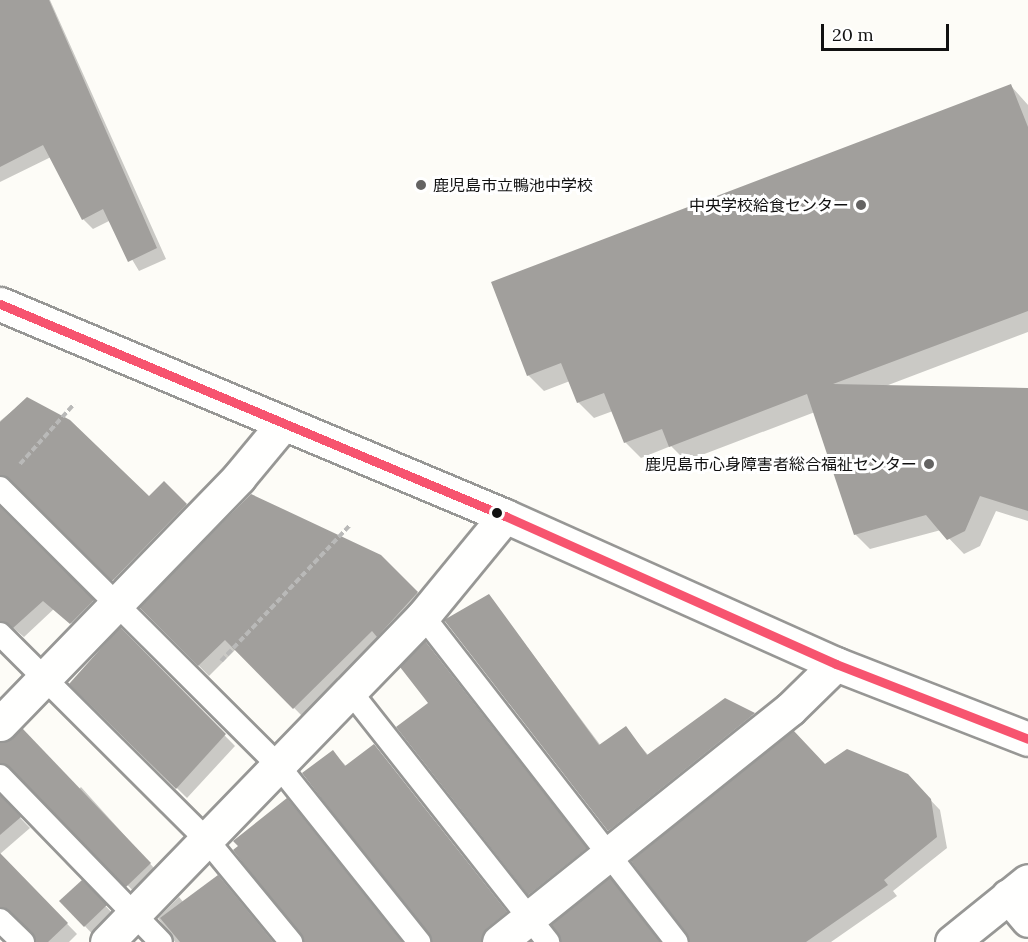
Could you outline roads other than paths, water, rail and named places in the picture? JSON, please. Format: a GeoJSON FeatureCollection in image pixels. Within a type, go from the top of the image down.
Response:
{"type":"FeatureCollection","features":[{"type":"Feature","properties":{"kind":"street"},"geometry":{"type":"LineString","coordinates":[[0,304],[506,516],[836,664],[1028,739]]}},
{"type":"Feature","properties":{"kind":"street"},"geometry":{"type":"LineString","coordinates":[[0,724],[117,605],[283,424]]}},
{"type":"Feature","properties":{"kind":"street"},"geometry":{"type":"LineString","coordinates":[[107,942],[276,764],[423,616],[506,516]]}},
{"type":"Feature","properties":{"kind":"street"},"geometry":{"type":"LineString","coordinates":[[499,942],[538,930],[608,855],[790,709],[836,664]]}},
{"type":"Feature","properties":{"kind":"street"},"geometry":{"type":"LineString","coordinates":[[952,942],[1021,899]]}},
{"type":"Feature","properties":{"kind":"lane"},"geometry":{"type":"LineString","coordinates":[[0,488],[276,764],[419,942]]}},
{"type":"Feature","properties":{"kind":"lane"},"geometry":{"type":"LineString","coordinates":[[423,616],[677,942]]}},
{"type":"Feature","properties":{"kind":"lane"},"geometry":{"type":"LineString","coordinates":[[0,634],[206,839],[291,942]]}},
{"type":"Feature","properties":{"kind":"lane"},"geometry":{"type":"LineString","coordinates":[[350,691],[538,930]]}},
{"type":"Feature","properties":{"kind":"lane"},"geometry":{"type":"LineString","coordinates":[[0,776],[137,912],[160,942]]}},
{"type":"Feature","properties":{"kind":"lane"},"geometry":{"type":"LineString","coordinates":[[0,920],[23,942]]}},
{"type":"Feature","properties":{"kind":"place","name":"鹿児島市立鴨池中学校"},"geometry":{"type":"Point","coordinates":[421,185]}},
{"type":"Feature","properties":{"kind":"place","name":"中央学校給食センター"},"geometry":{"type":"Point","coordinates":[861,205]}},
{"type":"Feature","properties":{"kind":"place","name":"鹿児島市心身障害者総合福祉センター"},"geometry":{"type":"Point","coordinates":[929,464]}}]}
